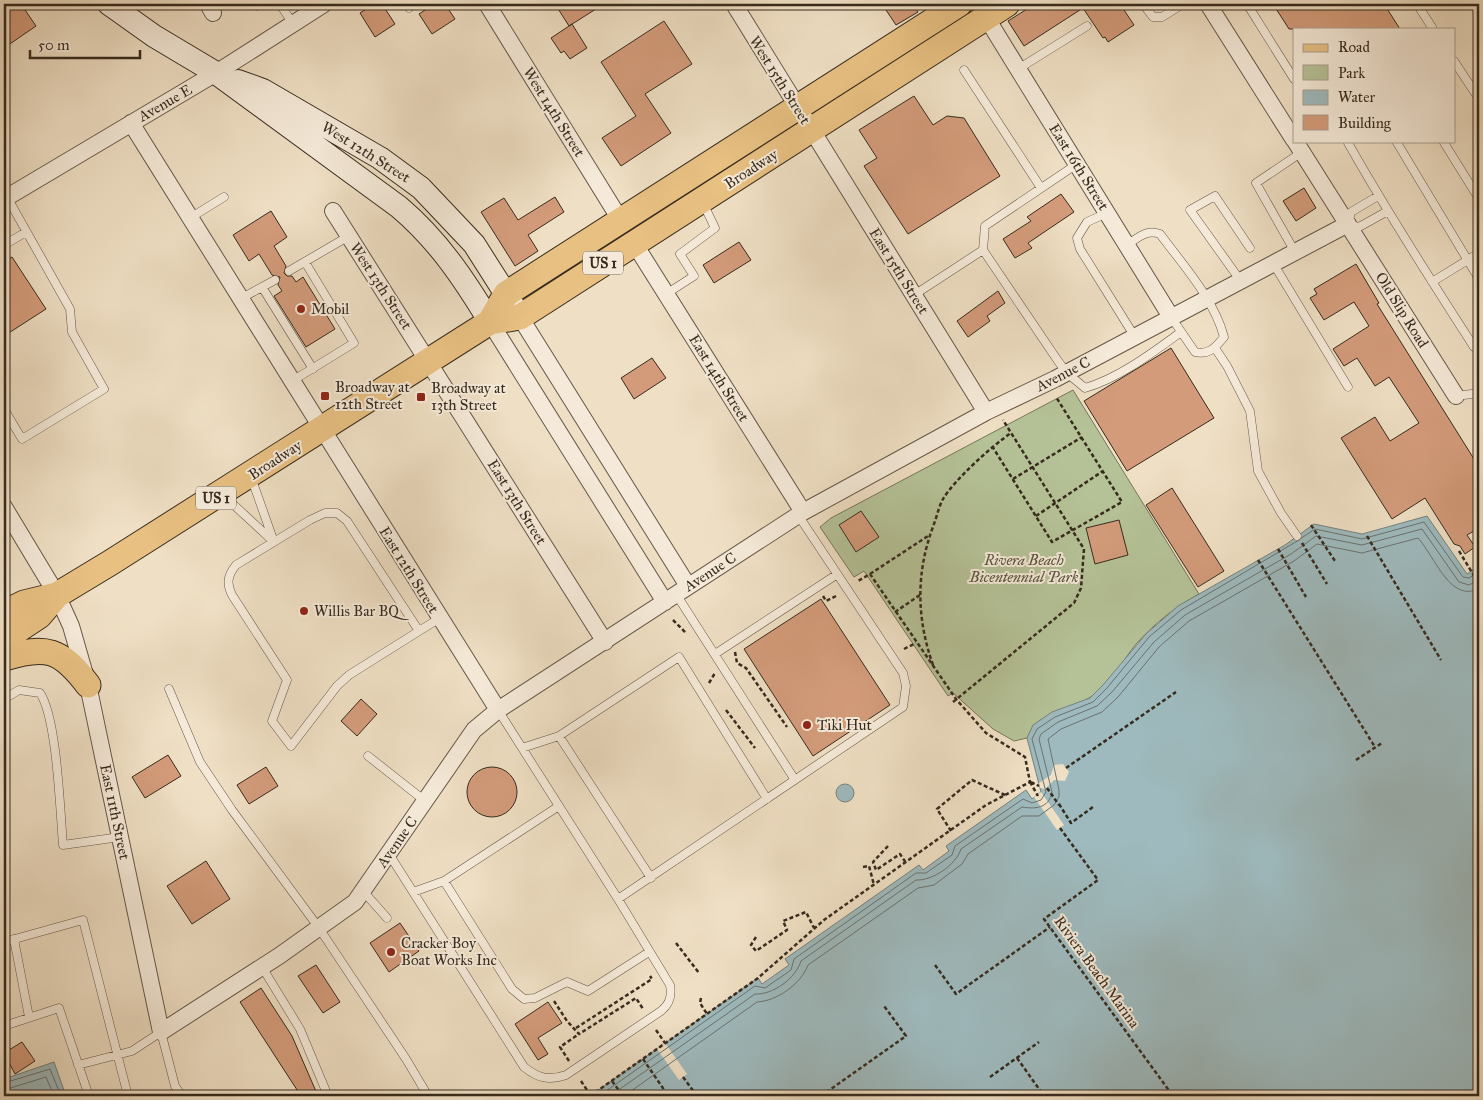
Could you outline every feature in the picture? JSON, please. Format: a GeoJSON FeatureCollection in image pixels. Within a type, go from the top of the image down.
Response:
{"type":"FeatureCollection","features":[{"type":"Feature","properties":{"kind":"main road","name":"Broadway"},"geometry":{"type":"LineString","coordinates":[[490,322],[506,294],[959,4]]}},
{"type":"Feature","properties":{"kind":"main road","name":"Broadway"},"geometry":{"type":"LineString","coordinates":[[4,613],[24,603],[57,594],[222,494],[490,322],[520,317],[1007,4]]}},
{"type":"Feature","properties":{"kind":"main road","name":"Broadway"},"geometry":{"type":"LineString","coordinates":[[4,639],[39,616],[57,594]]}},
{"type":"Feature","properties":{"kind":"main road"},"geometry":{"type":"LineString","coordinates":[[4,658],[30,650],[43,650],[65,660],[75,668],[88,685]]}},
{"type":"Feature","properties":{"kind":"street","name":"West 12th Street"},"geometry":{"type":"LineString","coordinates":[[109,4],[147,31],[216,73],[392,201],[418,223],[452,261],[490,322]]}},
{"type":"Feature","properties":{"kind":"street","name":"Avenue E"},"geometry":{"type":"LineString","coordinates":[[5,198],[216,73],[324,4]]}},
{"type":"Feature","properties":{"kind":"street","name":"West 14th Street"},"geometry":{"type":"LineString","coordinates":[[487,4],[621,221]]}},
{"type":"Feature","properties":{"kind":"street","name":"West 15th Street"},"geometry":{"type":"LineString","coordinates":[[734,4],[811,130]]}},
{"type":"Feature","properties":{"kind":"street","name":"Old Slip Road"},"geometry":{"type":"LineString","coordinates":[[1208,4],[1293,138]]}},
{"type":"Feature","properties":{"kind":"street","name":"East 16th Street"},"geometry":{"type":"LineString","coordinates":[[986,17],[1171,318]]}},
{"type":"Feature","properties":{"kind":"street","name":"West 12th Street"},"geometry":{"type":"LineString","coordinates":[[216,73],[263,90],[400,172],[421,188],[474,244],[520,317]]}},
{"type":"Feature","properties":{"kind":"street"},"geometry":{"type":"LineString","coordinates":[[131,123],[321,430]]}},
{"type":"Feature","properties":{"kind":"street","name":"East 15th Street"},"geometry":{"type":"LineString","coordinates":[[811,130],[986,412]]}},
{"type":"Feature","properties":{"kind":"street","name":"Old Slip Road"},"geometry":{"type":"LineString","coordinates":[[1297,144],[1456,396]]}},
{"type":"Feature","properties":{"kind":"street","name":"West 13th Street"},"geometry":{"type":"LineString","coordinates":[[333,211],[429,362]]}},
{"type":"Feature","properties":{"kind":"street","name":"Avenue C"},"geometry":{"type":"LineString","coordinates":[[161,1032],[262,967],[356,902],[474,730],[498,710],[801,514],[986,412],[1066,373],[1348,224]]}},
{"type":"Feature","properties":{"kind":"street","name":"East 14th Street"},"geometry":{"type":"LineString","coordinates":[[634,243],[801,514]]}},
{"type":"Feature","properties":{"kind":"street"},"geometry":{"type":"LineString","coordinates":[[520,317],[677,594]]}},
{"type":"Feature","properties":{"kind":"street"},"geometry":{"type":"LineString","coordinates":[[490,322],[677,594]]}},
{"type":"Feature","properties":{"kind":"street","name":"East 13th Street"},"geometry":{"type":"LineString","coordinates":[[429,362],[605,642]]}},
{"type":"Feature","properties":{"kind":"street","name":"East 12th Street"},"geometry":{"type":"LineString","coordinates":[[321,430],[498,710]]}},
{"type":"Feature","properties":{"kind":"street","name":"East 11th Street"},"geometry":{"type":"LineString","coordinates":[[4,507],[57,594],[71,626],[88,685],[161,1032]]}},
{"type":"Feature","properties":{"kind":"lane"},"geometry":{"type":"LineString","coordinates":[[256,4],[257,6],[260,4]]}},
{"type":"Feature","properties":{"kind":"lane"},"geometry":{"type":"LineString","coordinates":[[280,4],[293,24]]}},
{"type":"Feature","properties":{"kind":"lane"},"geometry":{"type":"LineString","coordinates":[[1143,4],[1153,17],[1162,17],[1183,4]]}},
{"type":"Feature","properties":{"kind":"lane"},"geometry":{"type":"LineString","coordinates":[[1247,4],[1293,77]]}},
{"type":"Feature","properties":{"kind":"lane"},"geometry":{"type":"LineString","coordinates":[[1417,4],[1432,28]]}},
{"type":"Feature","properties":{"kind":"lane"},"geometry":{"type":"LineString","coordinates":[[1018,69],[1088,26]]}},
{"type":"Feature","properties":{"kind":"lane"},"geometry":{"type":"LineString","coordinates":[[1456,64],[1479,99]]}},
{"type":"Feature","properties":{"kind":"lane"},"geometry":{"type":"LineString","coordinates":[[964,70],[1041,188]]}},
{"type":"Feature","properties":{"kind":"lane"},"geometry":{"type":"LineString","coordinates":[[1348,142],[1386,212],[1474,347],[1479,344]]}},
{"type":"Feature","properties":{"kind":"lane"},"geometry":{"type":"LineString","coordinates":[[1397,142],[1479,279]]}},
{"type":"Feature","properties":{"kind":"lane"},"geometry":{"type":"LineString","coordinates":[[1444,142],[1479,199]]}},
{"type":"Feature","properties":{"kind":"lane"},"geometry":{"type":"LineString","coordinates":[[1295,252],[1256,183],[1297,144]]}},
{"type":"Feature","properties":{"kind":"lane"},"geometry":{"type":"LineString","coordinates":[[1077,164],[985,226],[983,250],[1066,373],[1085,388],[1096,385],[1160,347],[1181,332]]}},
{"type":"Feature","properties":{"kind":"lane"},"geometry":{"type":"LineString","coordinates":[[1240,280],[1190,210],[1215,196],[1250,248]]}},
{"type":"Feature","properties":{"kind":"lane"},"geometry":{"type":"LineString","coordinates":[[1378,196],[1351,212],[1348,224],[1359,227],[1386,212]]}},
{"type":"Feature","properties":{"kind":"lane"},"geometry":{"type":"LineString","coordinates":[[190,218],[224,197]]}},
{"type":"Feature","properties":{"kind":"lane"},"geometry":{"type":"LineString","coordinates":[[4,409],[22,439],[104,389],[72,332],[70,309],[5,198]]}},
{"type":"Feature","properties":{"kind":"lane"},"geometry":{"type":"LineString","coordinates":[[666,294],[694,276],[680,254],[715,228],[702,200]]}},
{"type":"Feature","properties":{"kind":"lane"},"geometry":{"type":"LineString","coordinates":[[1107,213],[1087,222],[1077,238],[1080,249],[1135,337]]}},
{"type":"Feature","properties":{"kind":"lane"},"geometry":{"type":"LineString","coordinates":[[1126,245],[1144,233],[1153,231],[1160,234],[1206,298],[1220,322],[1224,337],[1215,348],[1204,354],[1194,352],[1171,318]]}},
{"type":"Feature","properties":{"kind":"lane"},"geometry":{"type":"LineString","coordinates":[[4,245],[26,232]]}},
{"type":"Feature","properties":{"kind":"lane"},"geometry":{"type":"LineString","coordinates":[[290,271],[349,236]]}},
{"type":"Feature","properties":{"kind":"lane"},"geometry":{"type":"LineString","coordinates":[[914,295],[983,250]]}},
{"type":"Feature","properties":{"kind":"lane"},"geometry":{"type":"LineString","coordinates":[[1432,282],[1479,253]]}},
{"type":"Feature","properties":{"kind":"lane"},"geometry":{"type":"LineString","coordinates":[[291,382],[354,343],[305,262]]}},
{"type":"Feature","properties":{"kind":"lane"},"geometry":{"type":"LineString","coordinates":[[1273,263],[1348,387]]}},
{"type":"Feature","properties":{"kind":"lane"},"geometry":{"type":"LineString","coordinates":[[305,281],[313,276]]}},
{"type":"Feature","properties":{"kind":"lane"},"geometry":{"type":"LineString","coordinates":[[240,299],[275,280]]}},
{"type":"Feature","properties":{"kind":"lane"},"geometry":{"type":"LineString","coordinates":[[262,287],[283,316],[313,369]]}},
{"type":"Feature","properties":{"kind":"lane"},"geometry":{"type":"LineString","coordinates":[[315,297],[323,292]]}},
{"type":"Feature","properties":{"kind":"lane"},"geometry":{"type":"LineString","coordinates":[[326,315],[334,310]]}},
{"type":"Feature","properties":{"kind":"lane"},"geometry":{"type":"LineString","coordinates":[[333,326],[340,321]]}},
{"type":"Feature","properties":{"kind":"lane"},"geometry":{"type":"LineString","coordinates":[[1215,348],[1228,366],[1250,411],[1258,471],[1281,513],[1297,536]]}},
{"type":"Feature","properties":{"kind":"lane"},"geometry":{"type":"LineString","coordinates":[[1456,396],[1479,393]]}},
{"type":"Feature","properties":{"kind":"lane"},"geometry":{"type":"LineString","coordinates":[[251,475],[274,542]]}},
{"type":"Feature","properties":{"kind":"lane"},"geometry":{"type":"LineString","coordinates":[[222,494],[274,542]]}},
{"type":"Feature","properties":{"kind":"lane"},"geometry":{"type":"LineString","coordinates":[[419,631],[347,521],[336,513],[325,513],[310,520],[236,565],[229,574],[228,587],[287,680],[272,721],[291,746],[337,686],[349,675],[440,618]]}},
{"type":"Feature","properties":{"kind":"lane"},"geometry":{"type":"LineString","coordinates":[[618,900],[903,707],[906,697],[903,673],[836,575],[801,514]]}},
{"type":"Feature","properties":{"kind":"lane"},"geometry":{"type":"LineString","coordinates":[[715,654],[836,575]]}},
{"type":"Feature","properties":{"kind":"lane"},"geometry":{"type":"LineString","coordinates":[[677,594],[795,780]]}},
{"type":"Feature","properties":{"kind":"lane"},"geometry":{"type":"LineString","coordinates":[[522,748],[559,736],[679,658],[768,799]]}},
{"type":"Feature","properties":{"kind":"lane"},"geometry":{"type":"LineString","coordinates":[[169,689],[200,762],[232,810],[319,928],[406,1059],[428,1096]]}},
{"type":"Feature","properties":{"kind":"lane"},"geometry":{"type":"LineString","coordinates":[[4,699],[19,690],[40,693],[46,702],[52,739],[63,845],[120,837]]}},
{"type":"Feature","properties":{"kind":"lane"},"geometry":{"type":"LineString","coordinates":[[389,854],[524,1067],[536,1076],[549,1079],[566,1075],[667,1007],[670,999],[670,985],[498,710]]}},
{"type":"Feature","properties":{"kind":"lane"},"geometry":{"type":"LineString","coordinates":[[559,736],[651,878]]}},
{"type":"Feature","properties":{"kind":"lane"},"geometry":{"type":"LineString","coordinates":[[368,756],[425,801]]}},
{"type":"Feature","properties":{"kind":"lane"},"geometry":{"type":"LineString","coordinates":[[413,892],[444,881],[559,806]]}},
{"type":"Feature","properties":{"kind":"lane"},"geometry":{"type":"LineString","coordinates":[[444,881],[518,996],[529,999],[567,982],[588,991],[649,952]]}},
{"type":"Feature","properties":{"kind":"lane"},"geometry":{"type":"LineString","coordinates":[[363,891],[387,918]]}},
{"type":"Feature","properties":{"kind":"lane"},"geometry":{"type":"LineString","coordinates":[[4,942],[83,920],[116,1056],[128,1096]]}},
{"type":"Feature","properties":{"kind":"lane"},"geometry":{"type":"LineString","coordinates":[[14,939],[28,1018]]}},
{"type":"Feature","properties":{"kind":"lane"},"geometry":{"type":"LineString","coordinates":[[262,967],[300,1029],[328,1096]]}},
{"type":"Feature","properties":{"kind":"lane"},"geometry":{"type":"LineString","coordinates":[[4,1026],[59,1008],[89,1096]]}},
{"type":"Feature","properties":{"kind":"lane"},"geometry":{"type":"LineString","coordinates":[[78,1064],[132,1051],[161,1032],[175,1086],[174,1096]]}},
{"type":"Feature","properties":{"kind":"lane"},"geometry":{"type":"LineString","coordinates":[[175,1086],[182,1096]]}},
{"type":"Feature","properties":{"kind":"path"},"geometry":{"type":"LineString","coordinates":[[992,446],[1052,542],[1122,502],[1056,397]]}},
{"type":"Feature","properties":{"kind":"path"},"geometry":{"type":"LineString","coordinates":[[954,700],[1074,603],[1081,588],[1084,549],[1002,419]]}},
{"type":"Feature","properties":{"kind":"path"},"geometry":{"type":"LineString","coordinates":[[934,669],[925,643],[920,595],[926,546],[943,499],[992,446],[1011,433]]}},
{"type":"Feature","properties":{"kind":"path"},"geometry":{"type":"LineString","coordinates":[[1013,479],[1082,437]]}},
{"type":"Feature","properties":{"kind":"path"},"geometry":{"type":"LineString","coordinates":[[1035,516],[1102,471]]}},
{"type":"Feature","properties":{"kind":"path"},"geometry":{"type":"LineString","coordinates":[[1312,525],[1335,561]]}},
{"type":"Feature","properties":{"kind":"path"},"geometry":{"type":"LineString","coordinates":[[858,580],[930,535]]}},
{"type":"Feature","properties":{"kind":"path"},"geometry":{"type":"LineString","coordinates":[[1297,536],[1327,584]]}},
{"type":"Feature","properties":{"kind":"path"},"geometry":{"type":"LineString","coordinates":[[1367,536],[1441,660]]}},
{"type":"Feature","properties":{"kind":"path"},"geometry":{"type":"LineString","coordinates":[[1278,549],[1306,597]]}},
{"type":"Feature","properties":{"kind":"path"},"geometry":{"type":"LineString","coordinates":[[1459,551],[1479,584]]}},
{"type":"Feature","properties":{"kind":"path"},"geometry":{"type":"LineString","coordinates":[[1258,560],[1375,747]]}},
{"type":"Feature","properties":{"kind":"path"},"geometry":{"type":"LineString","coordinates":[[870,574],[954,700],[986,733],[1026,757],[1030,782],[1038,796]]}},
{"type":"Feature","properties":{"kind":"path"},"geometry":{"type":"LineString","coordinates":[[821,595],[826,601],[838,594],[842,598]]}},
{"type":"Feature","properties":{"kind":"path"},"geometry":{"type":"LineString","coordinates":[[895,612],[920,595]]}},
{"type":"Feature","properties":{"kind":"path"},"geometry":{"type":"LineString","coordinates":[[904,649],[916,643]]}},
{"type":"Feature","properties":{"kind":"path"},"geometry":{"type":"LineString","coordinates":[[734,648],[737,663],[746,668],[787,727]]}},
{"type":"Feature","properties":{"kind":"path"},"geometry":{"type":"LineString","coordinates":[[708,685],[716,672]]}},
{"type":"Feature","properties":{"kind":"path"},"geometry":{"type":"LineString","coordinates":[[1066,768],[1176,692]]}},
{"type":"Feature","properties":{"kind":"path"},"geometry":{"type":"LineString","coordinates":[[725,708],[754,748]]}},
{"type":"Feature","properties":{"kind":"path"},"geometry":{"type":"LineString","coordinates":[[1356,760],[1382,743]]}},
{"type":"Feature","properties":{"kind":"path"},"geometry":{"type":"LineString","coordinates":[[950,831],[937,809],[972,780],[1005,795]]}},
{"type":"Feature","properties":{"kind":"path"},"geometry":{"type":"LineString","coordinates":[[1030,782],[1039,786]]}},
{"type":"Feature","properties":{"kind":"path"},"geometry":{"type":"LineString","coordinates":[[582,1080],[590,1096],[758,978],[814,928],[986,805],[1030,782]]}},
{"type":"Feature","properties":{"kind":"path"},"geometry":{"type":"LineString","coordinates":[[1047,788],[1068,818]]}},
{"type":"Feature","properties":{"kind":"path"},"geometry":{"type":"LineString","coordinates":[[1059,804],[1071,823],[1094,808]]}},
{"type":"Feature","properties":{"kind":"path","name":"Riviera Beach Marina"},"geometry":{"type":"LineString","coordinates":[[1060,828],[1098,880],[1044,919],[1172,1096]]}},
{"type":"Feature","properties":{"kind":"path"},"geometry":{"type":"LineString","coordinates":[[888,846],[873,862],[876,870],[900,854],[906,863]]}},
{"type":"Feature","properties":{"kind":"path"},"geometry":{"type":"LineString","coordinates":[[863,867],[869,866],[874,885]]}},
{"type":"Feature","properties":{"kind":"path"},"geometry":{"type":"LineString","coordinates":[[756,937],[750,945],[756,951],[787,930],[783,921],[806,912],[814,928]]}},
{"type":"Feature","properties":{"kind":"path"},"geometry":{"type":"LineString","coordinates":[[934,965],[956,994],[1050,927]]}},
{"type":"Feature","properties":{"kind":"path"},"geometry":{"type":"LineString","coordinates":[[676,942],[699,974]]}},
{"type":"Feature","properties":{"kind":"path"},"geometry":{"type":"LineString","coordinates":[[576,1028],[652,979],[648,973]]}},
{"type":"Feature","properties":{"kind":"path"},"geometry":{"type":"LineString","coordinates":[[548,991],[567,1020],[576,1028],[579,1034]]}},
{"type":"Feature","properties":{"kind":"path"},"geometry":{"type":"LineString","coordinates":[[570,1063],[560,1047],[636,998],[644,1011]]}},
{"type":"Feature","properties":{"kind":"path"},"geometry":{"type":"LineString","coordinates":[[701,998],[700,1004],[707,1014]]}},
{"type":"Feature","properties":{"kind":"path"},"geometry":{"type":"LineString","coordinates":[[821,1096],[906,1036],[884,1006]]}},
{"type":"Feature","properties":{"kind":"path"},"geometry":{"type":"LineString","coordinates":[[656,1030],[665,1044]]}},
{"type":"Feature","properties":{"kind":"path"},"geometry":{"type":"LineString","coordinates":[[990,1077],[1039,1042]]}},
{"type":"Feature","properties":{"kind":"path"},"geometry":{"type":"LineString","coordinates":[[1017,1058],[1044,1096]]}},
{"type":"Feature","properties":{"kind":"path"},"geometry":{"type":"LineString","coordinates":[[643,1059],[667,1094]]}},
{"type":"Feature","properties":{"kind":"path"},"geometry":{"type":"LineString","coordinates":[[683,1078],[696,1096]]}},
{"type":"Feature","properties":{"kind":"path"},"geometry":{"type":"LineString","coordinates":[[612,1081],[623,1096]]}},
{"type":"Feature","properties":{"kind":"green space","name":"Rivera Beach Bicentennial Park"},"geometry":{"type":"Polygon","coordinates":[[[1073,390],[1199,594],[1173,610],[1150,630],[1136,644],[1109,681],[1096,693],[1080,703],[1046,718],[1032,729],[1027,738],[1014,741],[993,729],[953,693],[948,696],[864,571],[854,577],[820,527],[831,518],[1073,390]]]}},
{"type":"Feature","properties":{"kind":"water"},"geometry":{"type":"Polygon","coordinates":[[[1427,516],[1467,574],[1479,566],[1479,1096],[590,1096],[758,978],[762,984],[789,965],[785,959],[919,865],[923,870],[949,851],[946,846],[1026,790],[1032,799],[1041,792],[1027,738],[1033,725],[1052,712],[1090,698],[1146,634],[1178,606],[1285,545],[1314,524],[1362,534],[1427,516]]]}},
{"type":"Feature","properties":{"kind":"water"},"geometry":{"type":"Polygon","coordinates":[[[845,784],[851,787],[854,793],[851,799],[845,802],[839,799],[836,793],[839,787],[845,784]]]}},
{"type":"Feature","properties":{"kind":"water"},"geometry":{"type":"Polygon","coordinates":[[[54,1062],[66,1096],[4,1096],[4,1079],[54,1062]]]}},
{"type":"Feature","properties":{"kind":"pier"},"geometry":{"type":"Polygon","coordinates":[[[1063,764],[1069,772],[1065,781],[1054,780],[1045,789],[1040,788],[1039,783],[1051,775],[1054,765],[1063,764]]]}},
{"type":"Feature","properties":{"kind":"pier"},"geometry":{"type":"Polygon","coordinates":[[[1041,792],[1064,825],[1057,830],[1034,797],[1041,792]]]}},
{"type":"Feature","properties":{"kind":"pier"},"geometry":{"type":"Polygon","coordinates":[[[665,1043],[687,1074],[679,1080],[657,1049],[665,1043]]]}},
{"type":"Feature","properties":{"kind":"building"},"geometry":{"type":"Polygon","coordinates":[[[14,4],[21,4],[36,26],[4,48],[4,11],[14,4]]]}},
{"type":"Feature","properties":{"kind":"building"},"geometry":{"type":"Polygon","coordinates":[[[374,4],[382,4],[395,24],[375,37],[360,13],[374,4]]]}},
{"type":"Feature","properties":{"kind":"building"},"geometry":{"type":"Polygon","coordinates":[[[434,4],[445,4],[455,19],[432,34],[419,14],[434,4]]]}},
{"type":"Feature","properties":{"kind":"building"},"geometry":{"type":"Polygon","coordinates":[[[555,4],[604,4],[569,26],[555,4]]]}},
{"type":"Feature","properties":{"kind":"building"},"geometry":{"type":"Polygon","coordinates":[[[882,4],[913,4],[918,12],[896,25],[882,4]]]}},
{"type":"Feature","properties":{"kind":"building"},"geometry":{"type":"Polygon","coordinates":[[[1035,4],[1120,4],[1134,25],[1108,42],[1105,37],[1103,38],[1083,8],[1024,46],[1008,21],[1035,4]]]}},
{"type":"Feature","properties":{"kind":"building"},"geometry":{"type":"Polygon","coordinates":[[[1273,4],[1384,4],[1399,28],[1293,28],[1289,29],[1273,4]]]}},
{"type":"Feature","properties":{"kind":"building"},"geometry":{"type":"Polygon","coordinates":[[[664,21],[692,64],[645,94],[671,133],[621,166],[602,138],[636,116],[601,62],[664,21]]]}},
{"type":"Feature","properties":{"kind":"building"},"geometry":{"type":"Polygon","coordinates":[[[572,24],[587,48],[570,59],[564,51],[561,53],[551,38],[572,24]]]}},
{"type":"Feature","properties":{"kind":"building"},"geometry":{"type":"Polygon","coordinates":[[[914,96],[933,125],[947,116],[964,118],[1000,176],[908,234],[864,166],[877,158],[859,130],[914,96]]]}},
{"type":"Feature","properties":{"kind":"building"},"geometry":{"type":"Polygon","coordinates":[[[1304,188],[1316,208],[1296,221],[1283,201],[1304,188]]]}},
{"type":"Feature","properties":{"kind":"building"},"geometry":{"type":"Polygon","coordinates":[[[1061,194],[1074,212],[1028,243],[1032,248],[1015,258],[1003,239],[1031,221],[1027,217],[1061,194]]]}},
{"type":"Feature","properties":{"kind":"building"},"geometry":{"type":"Polygon","coordinates":[[[555,197],[564,212],[528,235],[538,251],[515,266],[481,212],[504,198],[518,220],[555,197]]]}},
{"type":"Feature","properties":{"kind":"building"},"geometry":{"type":"Polygon","coordinates":[[[271,211],[287,237],[274,246],[286,266],[284,273],[287,276],[292,276],[296,282],[303,277],[335,329],[306,347],[274,296],[282,291],[278,285],[280,277],[272,275],[259,254],[249,261],[233,235],[271,211]]]}},
{"type":"Feature","properties":{"kind":"building"},"geometry":{"type":"Polygon","coordinates":[[[739,242],[751,260],[714,283],[703,265],[739,242]]]}},
{"type":"Feature","properties":{"kind":"building"},"geometry":{"type":"Polygon","coordinates":[[[12,257],[46,309],[4,336],[4,262],[12,257]]]}},
{"type":"Feature","properties":{"kind":"building"},"geometry":{"type":"Polygon","coordinates":[[[1356,264],[1379,303],[1377,304],[1479,467],[1479,528],[1467,535],[1475,547],[1465,554],[1460,546],[1454,544],[1425,498],[1392,519],[1341,438],[1375,417],[1390,441],[1419,423],[1389,377],[1375,386],[1357,358],[1344,366],[1333,349],[1369,326],[1354,302],[1324,320],[1310,298],[1317,294],[1314,289],[1356,264]]]}},
{"type":"Feature","properties":{"kind":"building"},"geometry":{"type":"Polygon","coordinates":[[[998,291],[1005,303],[987,316],[990,321],[968,337],[957,321],[998,291]]]}},
{"type":"Feature","properties":{"kind":"building"},"geometry":{"type":"Polygon","coordinates":[[[1171,348],[1214,418],[1127,471],[1084,401],[1171,348]]]}},
{"type":"Feature","properties":{"kind":"building"},"geometry":{"type":"Polygon","coordinates":[[[652,358],[666,378],[634,399],[621,378],[652,358]]]}},
{"type":"Feature","properties":{"kind":"building"},"geometry":{"type":"Polygon","coordinates":[[[1172,488],[1224,571],[1198,587],[1146,505],[1172,488]]]}},
{"type":"Feature","properties":{"kind":"building"},"geometry":{"type":"Polygon","coordinates":[[[861,511],[879,537],[856,552],[839,525],[861,511]]]}},
{"type":"Feature","properties":{"kind":"building"},"geometry":{"type":"Polygon","coordinates":[[[1119,520],[1128,555],[1095,564],[1086,528],[1119,520]]]}},
{"type":"Feature","properties":{"kind":"building"},"geometry":{"type":"Polygon","coordinates":[[[821,599],[890,705],[813,756],[744,649],[821,599]]]}},
{"type":"Feature","properties":{"kind":"building"},"geometry":{"type":"Polygon","coordinates":[[[361,699],[377,714],[357,736],[341,721],[361,699]]]}},
{"type":"Feature","properties":{"kind":"building"},"geometry":{"type":"Polygon","coordinates":[[[168,755],[181,776],[145,798],[132,777],[168,755]]]}},
{"type":"Feature","properties":{"kind":"building"},"geometry":{"type":"Polygon","coordinates":[[[266,767],[278,786],[249,804],[237,785],[266,767]]]}},
{"type":"Feature","properties":{"kind":"building"},"geometry":{"type":"Polygon","coordinates":[[[487,767],[497,767],[510,774],[517,787],[517,797],[510,810],[497,817],[487,817],[478,813],[471,806],[467,797],[467,787],[471,778],[478,771],[487,767]]]}},
{"type":"Feature","properties":{"kind":"building"},"geometry":{"type":"Polygon","coordinates":[[[206,861],[230,899],[192,924],[167,886],[206,861]]]}},
{"type":"Feature","properties":{"kind":"building"},"geometry":{"type":"Polygon","coordinates":[[[400,923],[419,951],[389,972],[370,943],[400,923]]]}},
{"type":"Feature","properties":{"kind":"building"},"geometry":{"type":"Polygon","coordinates":[[[316,965],[340,1002],[323,1013],[298,976],[316,965]]]}},
{"type":"Feature","properties":{"kind":"building"},"geometry":{"type":"Polygon","coordinates":[[[261,988],[292,1036],[318,1096],[301,1096],[240,1002],[261,988]]]}},
{"type":"Feature","properties":{"kind":"building"},"geometry":{"type":"Polygon","coordinates":[[[548,1002],[562,1023],[538,1038],[548,1054],[538,1060],[515,1024],[548,1002]]]}},
{"type":"Feature","properties":{"kind":"building"},"geometry":{"type":"Polygon","coordinates":[[[22,1042],[35,1061],[15,1074],[4,1053],[22,1042]]]}},
{"type":"Feature","properties":{"kind":"place","name":"Mobil"},"geometry":{"type":"Point","coordinates":[301,309]}},
{"type":"Feature","properties":{"kind":"place","name":"Broadway at 12th Street"},"geometry":{"type":"Point","coordinates":[325,396]}},
{"type":"Feature","properties":{"kind":"place","name":"Broadway at 13th Street"},"geometry":{"type":"Point","coordinates":[421,397]}},
{"type":"Feature","properties":{"kind":"place","name":"Willis Bar BQ"},"geometry":{"type":"Point","coordinates":[304,611]}},
{"type":"Feature","properties":{"kind":"place","name":"Tiki Hut"},"geometry":{"type":"Point","coordinates":[807,725]}},
{"type":"Feature","properties":{"kind":"place","name":"Cracker Boy Boat Works Inc"},"geometry":{"type":"Point","coordinates":[391,952]}}]}
